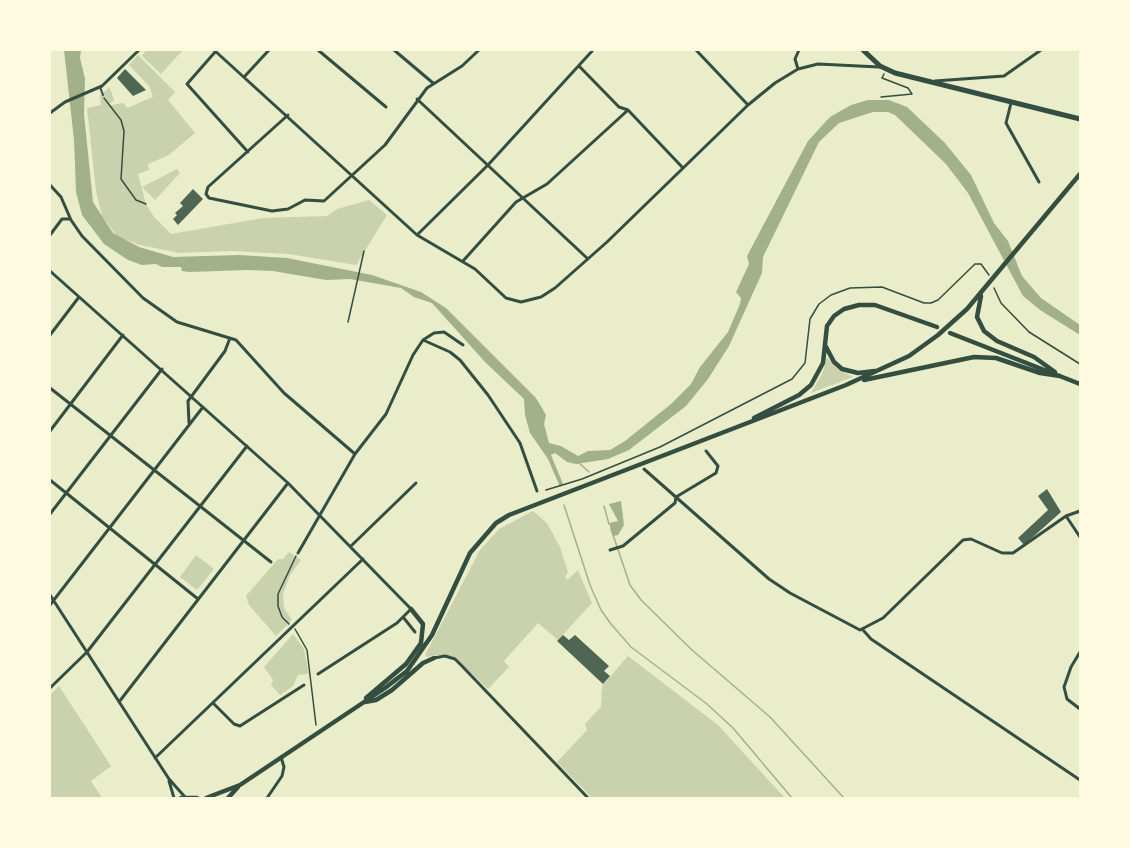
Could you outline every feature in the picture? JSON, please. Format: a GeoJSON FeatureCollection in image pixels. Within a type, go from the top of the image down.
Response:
{"type":"FeatureCollection","features":[{"type":"Feature","properties":{"kind":"main road"},"geometry":{"type":"LineString","coordinates":[[863,50],[887,70],[1077,118]]}},
{"type":"Feature","properties":{"kind":"main road"},"geometry":{"type":"LineString","coordinates":[[206,798],[240,784],[396,680],[417,660],[472,548],[490,528],[509,515],[886,368],[949,326],[984,290],[1080,174]]}},
{"type":"Feature","properties":{"kind":"main road"},"geometry":{"type":"LineString","coordinates":[[984,290],[977,312],[984,331],[997,341],[1040,361],[1060,376]]}},
{"type":"Feature","properties":{"kind":"main road"},"geometry":{"type":"LineString","coordinates":[[744,424],[799,395],[812,385],[823,363],[824,344],[830,320],[840,311],[855,306],[882,307],[937,327]]}},
{"type":"Feature","properties":{"kind":"main road"},"geometry":{"type":"LineString","coordinates":[[950,333],[1080,384]]}},
{"type":"Feature","properties":{"kind":"main road"},"geometry":{"type":"LineString","coordinates":[[824,344],[834,362],[847,371],[861,374],[886,368]]}},
{"type":"Feature","properties":{"kind":"main road"},"geometry":{"type":"LineString","coordinates":[[852,382],[974,357],[996,358],[1040,373],[1060,376]]}},
{"type":"Feature","properties":{"kind":"main road"},"geometry":{"type":"LineString","coordinates":[[363,703],[406,664],[421,643],[423,624],[411,609]]}},
{"type":"Feature","properties":{"kind":"main road"},"geometry":{"type":"LineString","coordinates":[[363,703],[379,698],[401,684],[423,663],[434,658]]}},
{"type":"Feature","properties":{"kind":"main road"},"geometry":{"type":"LineString","coordinates":[[228,798],[240,784]]}},
{"type":"Feature","properties":{"kind":"main road"},"geometry":{"type":"LineString","coordinates":[[183,798],[197,798]]}},
{"type":"Feature","properties":{"kind":"street"},"geometry":{"type":"LineString","coordinates":[[50,113],[65,102],[100,87],[139,50]]}},
{"type":"Feature","properties":{"kind":"street"},"geometry":{"type":"LineString","coordinates":[[249,152],[187,84],[215,50],[417,234],[478,272],[506,298],[521,302],[533,300],[549,292],[588,259],[748,105],[775,83],[798,69],[828,63],[880,66]]}},
{"type":"Feature","properties":{"kind":"street"},"geometry":{"type":"LineString","coordinates":[[245,76],[269,50]]}},
{"type":"Feature","properties":{"kind":"street"},"geometry":{"type":"LineString","coordinates":[[318,50],[386,107]]}},
{"type":"Feature","properties":{"kind":"street"},"geometry":{"type":"LineString","coordinates":[[394,50],[433,83]]}},
{"type":"Feature","properties":{"kind":"street"},"geometry":{"type":"LineString","coordinates":[[470,50],[475,54]]}},
{"type":"Feature","properties":{"kind":"street"},"geometry":{"type":"LineString","coordinates":[[288,115],[208,187],[206,195],[219,202],[279,211],[305,200],[324,201],[353,177],[391,138],[417,99],[433,83],[479,50]]}},
{"type":"Feature","properties":{"kind":"street"},"geometry":{"type":"LineString","coordinates":[[417,234],[488,165],[593,50]]}},
{"type":"Feature","properties":{"kind":"street"},"geometry":{"type":"LineString","coordinates":[[696,50],[748,105]]}},
{"type":"Feature","properties":{"kind":"street"},"geometry":{"type":"LineString","coordinates":[[798,69],[795,59],[800,50]]}},
{"type":"Feature","properties":{"kind":"street"},"geometry":{"type":"LineString","coordinates":[[927,81],[1004,76],[1041,50]]}},
{"type":"Feature","properties":{"kind":"street"},"geometry":{"type":"LineString","coordinates":[[579,66],[619,107],[628,110],[683,168]]}},
{"type":"Feature","properties":{"kind":"street"},"geometry":{"type":"LineString","coordinates":[[965,90],[967,80]]}},
{"type":"Feature","properties":{"kind":"street"},"geometry":{"type":"LineString","coordinates":[[100,87],[103,95]]}},
{"type":"Feature","properties":{"kind":"street"},"geometry":{"type":"LineString","coordinates":[[417,99],[588,259]]}},
{"type":"Feature","properties":{"kind":"street"},"geometry":{"type":"LineString","coordinates":[[1011,103],[1005,123],[1039,182]]}},
{"type":"Feature","properties":{"kind":"street"},"geometry":{"type":"LineString","coordinates":[[462,261],[516,202],[547,184],[628,110]]}},
{"type":"Feature","properties":{"kind":"street"},"geometry":{"type":"LineString","coordinates":[[50,185],[61,197],[71,220],[97,254],[152,306],[188,327],[236,340],[284,393],[355,454]]}},
{"type":"Feature","properties":{"kind":"street"},"geometry":{"type":"LineString","coordinates":[[50,235],[62,219],[71,220]]}},
{"type":"Feature","properties":{"kind":"street"},"geometry":{"type":"LineString","coordinates":[[50,271],[288,483],[322,515],[411,609],[403,617],[318,674]]}},
{"type":"Feature","properties":{"kind":"street"},"geometry":{"type":"LineString","coordinates":[[50,335],[79,297]]}},
{"type":"Feature","properties":{"kind":"street"},"geometry":{"type":"LineString","coordinates":[[298,553],[322,515],[355,454],[386,414],[413,355],[423,340],[434,333],[444,332],[463,345]]}},
{"type":"Feature","properties":{"kind":"street"},"geometry":{"type":"LineString","coordinates":[[50,431],[124,335]]}},
{"type":"Feature","properties":{"kind":"street"},"geometry":{"type":"LineString","coordinates":[[189,424],[188,401],[231,338]]}},
{"type":"Feature","properties":{"kind":"street"},"geometry":{"type":"LineString","coordinates":[[423,340],[450,352],[460,360],[488,395],[520,443],[537,491]]}},
{"type":"Feature","properties":{"kind":"street"},"geometry":{"type":"LineString","coordinates":[[50,514],[162,369]]}},
{"type":"Feature","properties":{"kind":"street"},"geometry":{"type":"LineString","coordinates":[[50,388],[271,562]]}},
{"type":"Feature","properties":{"kind":"street"},"geometry":{"type":"LineString","coordinates":[[50,605],[203,407]]}},
{"type":"Feature","properties":{"kind":"street"},"geometry":{"type":"LineString","coordinates":[[50,688],[87,652],[247,446]]}},
{"type":"Feature","properties":{"kind":"street"},"geometry":{"type":"LineString","coordinates":[[610,550],[623,546],[675,503],[676,497],[716,473],[718,466],[706,451]]}},
{"type":"Feature","properties":{"kind":"street"},"geometry":{"type":"LineString","coordinates":[[644,469],[769,579],[845,624],[863,630],[871,639],[1080,780]]}},
{"type":"Feature","properties":{"kind":"street"},"geometry":{"type":"LineString","coordinates":[[50,480],[198,599]]}},
{"type":"Feature","properties":{"kind":"street"},"geometry":{"type":"LineString","coordinates":[[118,702],[288,483]]}},
{"type":"Feature","properties":{"kind":"street"},"geometry":{"type":"LineString","coordinates":[[351,546],[416,483]]}},
{"type":"Feature","properties":{"kind":"street"},"geometry":{"type":"LineString","coordinates":[[863,630],[883,618],[963,540],[971,539],[1002,553],[1013,553],[1066,516],[1080,511]]}},
{"type":"Feature","properties":{"kind":"street"},"geometry":{"type":"LineString","coordinates":[[1066,516],[1080,537]]}},
{"type":"Feature","properties":{"kind":"street"},"geometry":{"type":"LineString","coordinates":[[156,758],[363,559]]}},
{"type":"Feature","properties":{"kind":"street"},"geometry":{"type":"LineString","coordinates":[[50,595],[183,798]]}},
{"type":"Feature","properties":{"kind":"street"},"geometry":{"type":"LineString","coordinates":[[403,617],[415,632]]}},
{"type":"Feature","properties":{"kind":"street"},"geometry":{"type":"LineString","coordinates":[[1080,652],[1071,667],[1064,687],[1067,699],[1080,709]]}},
{"type":"Feature","properties":{"kind":"street"},"geometry":{"type":"LineString","coordinates":[[434,658],[451,658],[462,666],[588,798]]}},
{"type":"Feature","properties":{"kind":"street"},"geometry":{"type":"LineString","coordinates":[[213,703],[234,724],[240,726],[304,685]]}},
{"type":"Feature","properties":{"kind":"street"},"geometry":{"type":"LineString","coordinates":[[267,798],[282,776],[284,767],[281,757]]}},
{"type":"Feature","properties":{"kind":"street"},"geometry":{"type":"LineString","coordinates":[[169,779],[174,798]]}},
{"type":"Feature","properties":{"kind":"path"},"geometry":{"type":"LineString","coordinates":[[881,97],[912,94],[908,87],[882,78],[887,70]]}},
{"type":"Feature","properties":{"kind":"path"},"geometry":{"type":"LineString","coordinates":[[103,95],[121,120],[124,131],[121,179],[136,200],[146,204]]}},
{"type":"Feature","properties":{"kind":"path"},"geometry":{"type":"LineString","coordinates":[[349,320],[364,251]]}},
{"type":"Feature","properties":{"kind":"path"},"geometry":{"type":"LineString","coordinates":[[546,490],[582,479],[660,447],[798,376],[807,358],[810,319],[819,304],[831,295],[850,288],[882,287],[924,303],[931,303],[938,300],[975,264],[981,264],[989,275]]}},
{"type":"Feature","properties":{"kind":"path"},"geometry":{"type":"LineString","coordinates":[[994,288],[1001,303],[1029,332],[1080,364]]}},
{"type":"Feature","properties":{"kind":"path"},"geometry":{"type":"LineString","coordinates":[[298,553],[278,594],[278,606],[282,617],[303,640],[307,650],[316,725]]}},
{"type":"Feature","properties":{"kind":"shaded area"},"geometry":{"type":"Polygon","coordinates":[[[64,50],[81,50],[80,58],[85,79],[84,114],[93,202],[113,233],[139,247],[173,257],[239,255],[287,258],[372,275],[421,292],[446,308],[536,398],[546,415],[544,424],[549,443],[561,446],[578,456],[588,451],[610,450],[625,441],[671,404],[691,384],[700,367],[728,332],[740,304],[741,298],[736,292],[749,264],[747,256],[808,141],[830,117],[851,105],[868,100],[889,100],[907,107],[945,143],[971,175],[994,223],[1008,241],[1022,276],[1041,298],[1080,325],[1080,335],[1040,310],[1023,296],[968,193],[946,164],[895,115],[888,112],[873,112],[839,123],[819,142],[763,257],[762,273],[729,346],[708,379],[686,406],[629,450],[608,459],[576,464],[567,462],[555,453],[551,455],[563,484],[560,487],[548,459],[530,433],[524,399],[485,362],[432,303],[414,297],[401,288],[350,279],[326,280],[273,271],[189,272],[182,271],[181,267],[142,265],[128,260],[104,244],[82,215],[76,192],[74,140],[64,50]]]}},
{"type":"Feature","properties":{"kind":"shaded area"},"geometry":{"type":"Polygon","coordinates":[[[146,50],[183,50],[161,74],[142,56],[146,50]]]}},
{"type":"Feature","properties":{"kind":"shaded area"},"geometry":{"type":"Polygon","coordinates":[[[138,55],[175,92],[168,100],[195,133],[169,155],[148,164],[149,170],[138,174],[146,204],[154,217],[171,234],[263,218],[327,216],[337,209],[369,200],[387,215],[356,265],[289,254],[231,251],[179,253],[140,245],[117,236],[102,216],[96,191],[87,108],[101,105],[100,95],[110,87],[114,101],[108,104],[111,105],[124,103],[127,108],[153,97],[149,86],[129,65],[138,55]]]}},
{"type":"Feature","properties":{"kind":"shaded area"},"geometry":{"type":"Polygon","coordinates":[[[177,169],[180,173],[155,200],[142,187],[177,169]]]}},
{"type":"Feature","properties":{"kind":"shaded area"},"geometry":{"type":"Polygon","coordinates":[[[827,357],[836,368],[853,377],[811,393],[822,374],[827,357]]]}},
{"type":"Feature","properties":{"kind":"shaded area"},"geometry":{"type":"Polygon","coordinates":[[[621,501],[624,525],[618,535],[613,536],[609,523],[618,521],[609,504],[621,501]]]}},
{"type":"Feature","properties":{"kind":"shaded area"},"geometry":{"type":"Polygon","coordinates":[[[533,511],[547,523],[560,547],[568,572],[565,577],[567,580],[578,570],[592,603],[558,640],[538,623],[504,661],[509,667],[488,689],[454,657],[435,655],[427,657],[425,655],[480,550],[499,529],[533,511]]]}},
{"type":"Feature","properties":{"kind":"shaded area"},"geometry":{"type":"Polygon","coordinates":[[[289,552],[301,560],[290,575],[283,594],[284,608],[292,620],[276,636],[249,605],[246,596],[278,559],[283,559],[289,552]]]}},
{"type":"Feature","properties":{"kind":"shaded area"},"geometry":{"type":"Polygon","coordinates":[[[196,555],[214,569],[197,590],[180,577],[196,555]]]}},
{"type":"Feature","properties":{"kind":"shaded area"},"geometry":{"type":"Polygon","coordinates":[[[293,634],[304,649],[309,674],[298,675],[293,686],[280,695],[271,685],[273,680],[264,667],[293,634]]]}},
{"type":"Feature","properties":{"kind":"shaded area"},"geometry":{"type":"Polygon","coordinates":[[[628,656],[718,725],[785,798],[592,798],[557,762],[587,730],[585,724],[601,707],[602,686],[628,656]]]}},
{"type":"Feature","properties":{"kind":"shaded area"},"geometry":{"type":"Polygon","coordinates":[[[59,686],[111,766],[91,781],[102,798],[50,798],[50,695],[59,686]]]}},
{"type":"Feature","properties":{"kind":"building"},"geometry":{"type":"Polygon","coordinates":[[[125,69],[146,90],[133,96],[117,78],[125,69]]]}},
{"type":"Feature","properties":{"kind":"building"},"geometry":{"type":"Polygon","coordinates":[[[193,189],[203,199],[178,225],[173,219],[177,215],[175,213],[183,206],[180,203],[193,189]]]}},
{"type":"Feature","properties":{"kind":"building"},"geometry":{"type":"Polygon","coordinates":[[[1047,489],[1061,512],[1024,545],[1018,538],[1048,510],[1038,496],[1047,489]]]}},
{"type":"Feature","properties":{"kind":"building"},"geometry":{"type":"Polygon","coordinates":[[[563,635],[569,640],[575,635],[609,666],[604,671],[610,676],[603,684],[557,641],[563,635]]]}},
{"type":"Feature","properties":{"kind":"waterway"},"geometry":{"type":"LineString","coordinates":[[578,462],[589,472]]}},
{"type":"Feature","properties":{"kind":"waterway"},"geometry":{"type":"LineString","coordinates":[[564,505],[590,585],[601,610],[611,624],[631,647],[707,704],[733,728],[792,798]]}},
{"type":"Feature","properties":{"kind":"waterway"},"geometry":{"type":"LineString","coordinates":[[604,506],[609,524]]}},
{"type":"Feature","properties":{"kind":"waterway"},"geometry":{"type":"LineString","coordinates":[[611,529],[630,585],[641,600],[692,650],[770,717],[844,798]]}}]}
